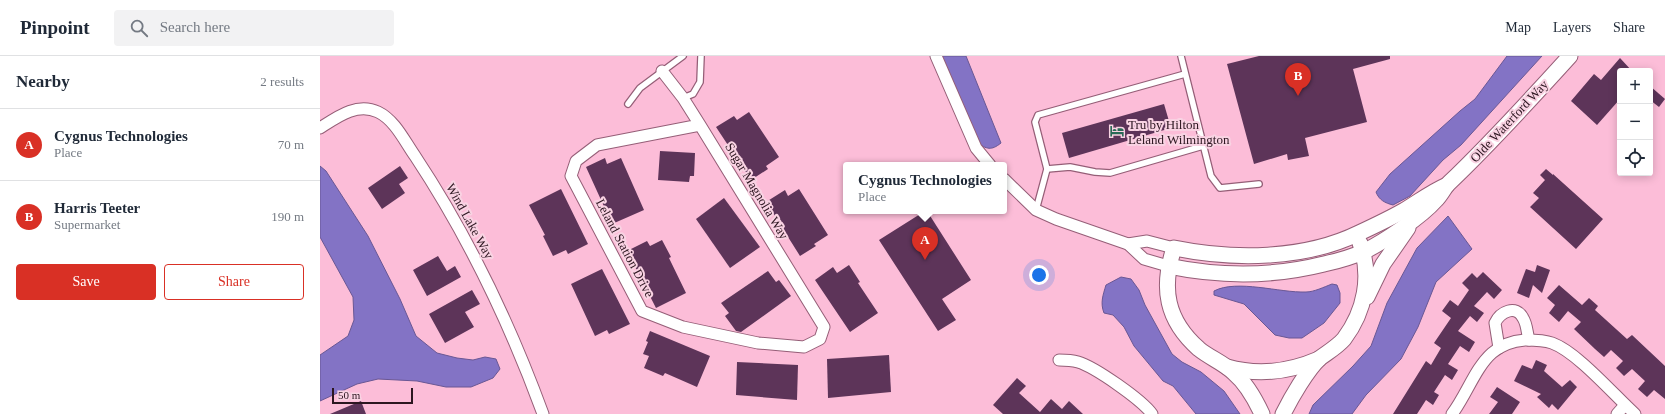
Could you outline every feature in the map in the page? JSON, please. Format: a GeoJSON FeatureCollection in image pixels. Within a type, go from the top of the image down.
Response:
{"type":"FeatureCollection","features":[{"type":"Feature","properties":{"kind":"street"},"geometry":{"type":"LineString","coordinates":[[936,56],[976,148],[988,162]]}},
{"type":"Feature","properties":{"kind":"street","name":"Olde Waterford Way"},"geometry":{"type":"LineString","coordinates":[[1128,244],[1144,259],[1168,266],[1220,274],[1267,274],[1316,266],[1363,252],[1391,235],[1435,201],[1447,185],[1472,162],[1570,56]]}},
{"type":"Feature","properties":{"kind":"street","name":"Sugar Magnolia Way"},"geometry":{"type":"LineString","coordinates":[[662,71],[700,125],[824,327]]}},
{"type":"Feature","properties":{"kind":"street","name":"Wind Lake Way"},"geometry":{"type":"LineString","coordinates":[[320,128],[344,113],[363,108],[378,112],[391,122],[427,174],[481,270],[498,305],[532,384],[543,414]]}},
{"type":"Feature","properties":{"kind":"street","name":"Leland Station Drive"},"geometry":{"type":"LineString","coordinates":[[700,125],[597,145],[576,161],[571,176],[642,311],[683,327],[758,343],[804,347],[820,339],[824,327]]}},
{"type":"Feature","properties":{"kind":"street"},"geometry":{"type":"LineString","coordinates":[[1007,181],[1036,210],[1056,219],[1128,244]]}},
{"type":"Feature","properties":{"kind":"street","name":"Olde Waterford Way"},"geometry":{"type":"LineString","coordinates":[[1128,244],[1147,241],[1174,248],[1225,256],[1270,255],[1327,245],[1357,234],[1401,212],[1430,192],[1447,185]]}},
{"type":"Feature","properties":{"kind":"street"},"geometry":{"type":"LineString","coordinates":[[1283,414],[1297,389],[1320,358],[1343,339],[1383,264],[1420,214]]}},
{"type":"Feature","properties":{"kind":"street"},"geometry":{"type":"LineString","coordinates":[[1357,234],[1365,264],[1363,303]]}},
{"type":"Feature","properties":{"kind":"street"},"geometry":{"type":"LineString","coordinates":[[1174,248],[1168,266],[1167,278],[1167,295],[1173,314],[1191,340],[1199,348],[1226,366],[1243,382],[1251,392],[1262,414]]}},
{"type":"Feature","properties":{"kind":"street"},"geometry":{"type":"LineString","coordinates":[[1498,348],[1495,323],[1500,315],[1508,310],[1522,315],[1529,340]]}},
{"type":"Feature","properties":{"kind":"street"},"geometry":{"type":"LineString","coordinates":[[1452,414],[1486,359],[1498,348],[1517,341],[1529,340],[1552,344],[1571,354],[1636,414]]}},
{"type":"Feature","properties":{"kind":"street"},"geometry":{"type":"LineString","coordinates":[[1226,366],[1248,371],[1271,372],[1299,367],[1320,358]]}},
{"type":"Feature","properties":{"kind":"street"},"geometry":{"type":"LineString","coordinates":[[1059,360],[1077,362],[1087,366],[1133,395],[1142,402],[1152,414]]}},
{"type":"Feature","properties":{"kind":"street"},"geometry":{"type":"LineString","coordinates":[[1617,414],[1625,405]]}},
{"type":"Feature","properties":{"kind":"lane"},"geometry":{"type":"LineString","coordinates":[[628,104],[640,88],[683,56]]}},
{"type":"Feature","properties":{"kind":"lane"},"geometry":{"type":"LineString","coordinates":[[682,98],[693,94],[700,82],[701,56]]}},
{"type":"Feature","properties":{"kind":"lane"},"geometry":{"type":"LineString","coordinates":[[1181,56],[1211,176],[1220,188],[1259,184]]}},
{"type":"Feature","properties":{"kind":"lane"},"geometry":{"type":"LineString","coordinates":[[1036,210],[1047,169],[1035,122],[1038,115],[1185,74]]}},
{"type":"Feature","properties":{"kind":"lane"},"geometry":{"type":"LineString","coordinates":[[1047,169],[1070,167],[1110,173],[1203,146]]}},
{"type":"Feature","properties":{"kind":"shaded area"},"geometry":{"type":"Polygon","coordinates":[[[941,56],[966,56],[1001,143],[998,146],[989,148],[977,143],[941,56]]]}},
{"type":"Feature","properties":{"kind":"shaded area"},"geometry":{"type":"Polygon","coordinates":[[[1507,56],[1542,56],[1461,145],[1443,160],[1410,196],[1393,205],[1381,199],[1376,192],[1390,174],[1475,99],[1507,56]]]}},
{"type":"Feature","properties":{"kind":"shaded area"},"geometry":{"type":"Polygon","coordinates":[[[320,166],[326,171],[368,236],[400,299],[416,336],[437,353],[473,360],[485,357],[496,359],[500,369],[493,378],[471,387],[446,387],[417,381],[378,379],[357,384],[320,401],[320,355],[348,336],[354,320],[353,297],[320,237],[320,166]]]}},
{"type":"Feature","properties":{"kind":"shaded area"},"geometry":{"type":"Polygon","coordinates":[[[1448,216],[1472,249],[1436,282],[1418,327],[1401,359],[1366,395],[1352,414],[1309,414],[1313,405],[1371,346],[1387,303],[1417,248],[1448,216]]]}},
{"type":"Feature","properties":{"kind":"shaded area"},"geometry":{"type":"Polygon","coordinates":[[[1121,277],[1131,279],[1139,290],[1145,305],[1172,354],[1182,362],[1201,372],[1224,391],[1240,414],[1196,414],[1173,386],[1163,381],[1134,346],[1124,327],[1113,315],[1104,313],[1102,302],[1106,285],[1121,277]]]}},
{"type":"Feature","properties":{"kind":"shaded area"},"geometry":{"type":"Polygon","coordinates":[[[1332,284],[1337,285],[1340,293],[1340,303],[1324,323],[1302,338],[1289,338],[1275,335],[1244,304],[1214,295],[1214,291],[1234,286],[1309,292],[1332,284]]]}},
{"type":"Feature","properties":{"kind":"building"},"geometry":{"type":"Polygon","coordinates":[[[1259,56],[1390,56],[1390,59],[1353,69],[1367,122],[1305,138],[1309,156],[1288,160],[1287,154],[1254,164],[1227,64],[1259,56]]]}},
{"type":"Feature","properties":{"kind":"building"},"geometry":{"type":"Polygon","coordinates":[[[1620,58],[1629,68],[1617,68],[1617,102],[1597,125],[1571,101],[1594,74],[1601,80],[1620,58]]]}},
{"type":"Feature","properties":{"kind":"building"},"geometry":{"type":"Polygon","coordinates":[[[1653,89],[1665,99],[1659,107],[1653,102],[1653,89]]]}},
{"type":"Feature","properties":{"kind":"building","name":"Tru by Hilton Leland Wilmington"},"geometry":{"type":"Polygon","coordinates":[[[1164,104],[1171,128],[1069,158],[1062,133],[1164,104]]]}},
{"type":"Feature","properties":{"kind":"building"},"geometry":{"type":"Polygon","coordinates":[[[749,112],[779,157],[766,166],[768,169],[751,180],[716,127],[734,116],[737,120],[749,112]]]}},
{"type":"Feature","properties":{"kind":"building"},"geometry":{"type":"Polygon","coordinates":[[[660,151],[695,153],[694,176],[690,176],[689,182],[658,180],[660,151]]]}},
{"type":"Feature","properties":{"kind":"building"},"geometry":{"type":"Polygon","coordinates":[[[605,158],[607,164],[621,158],[644,210],[612,224],[586,167],[605,158]]]}},
{"type":"Feature","properties":{"kind":"building"},"geometry":{"type":"Polygon","coordinates":[[[400,166],[408,178],[399,184],[405,193],[382,209],[368,188],[400,166]]]}},
{"type":"Feature","properties":{"kind":"building"},"geometry":{"type":"Polygon","coordinates":[[[1546,169],[1603,219],[1576,249],[1530,207],[1539,198],[1533,193],[1545,180],[1540,175],[1546,169]]]}},
{"type":"Feature","properties":{"kind":"building"},"geometry":{"type":"Polygon","coordinates":[[[561,189],[588,244],[568,254],[566,250],[553,256],[543,236],[545,235],[529,205],[561,189]]]}},
{"type":"Feature","properties":{"kind":"building"},"geometry":{"type":"Polygon","coordinates":[[[799,189],[828,235],[814,244],[816,246],[800,256],[766,202],[785,190],[788,196],[799,189]]]}},
{"type":"Feature","properties":{"kind":"building"},"geometry":{"type":"Polygon","coordinates":[[[724,198],[760,247],[730,268],[696,219],[724,198]]]}},
{"type":"Feature","properties":{"kind":"building"},"geometry":{"type":"Polygon","coordinates":[[[920,214],[929,214],[971,280],[942,299],[956,320],[938,331],[879,240],[920,214]]]}},
{"type":"Feature","properties":{"kind":"building"},"geometry":{"type":"Polygon","coordinates":[[[662,240],[686,293],[656,308],[627,251],[647,241],[650,246],[662,240]]]}},
{"type":"Feature","properties":{"kind":"building"},"geometry":{"type":"Polygon","coordinates":[[[438,256],[447,271],[455,266],[461,277],[427,296],[413,270],[438,256]]]}},
{"type":"Feature","properties":{"kind":"building"},"geometry":{"type":"Polygon","coordinates":[[[849,265],[860,282],[858,283],[878,313],[850,332],[815,280],[833,267],[837,273],[849,265]]]}},
{"type":"Feature","properties":{"kind":"building"},"geometry":{"type":"Polygon","coordinates":[[[1537,265],[1550,270],[1542,293],[1533,285],[1529,298],[1517,293],[1526,269],[1535,272],[1537,265]]]}},
{"type":"Feature","properties":{"kind":"building"},"geometry":{"type":"Polygon","coordinates":[[[602,269],[630,324],[609,334],[607,330],[595,336],[571,284],[602,269]]]}},
{"type":"Feature","properties":{"kind":"building"},"geometry":{"type":"Polygon","coordinates":[[[768,271],[776,282],[779,280],[791,296],[741,332],[736,331],[725,316],[729,313],[721,303],[768,271]]]}},
{"type":"Feature","properties":{"kind":"building"},"geometry":{"type":"Polygon","coordinates":[[[1483,272],[1502,290],[1494,299],[1487,292],[1474,306],[1484,313],[1477,322],[1470,316],[1458,331],[1475,342],[1469,352],[1460,346],[1448,364],[1458,370],[1452,380],[1445,375],[1434,392],[1439,395],[1433,405],[1426,400],[1417,414],[1393,414],[1426,361],[1431,365],[1441,348],[1434,343],[1451,318],[1442,311],[1450,300],[1458,306],[1469,290],[1462,283],[1472,273],[1477,278],[1483,272]]]}},
{"type":"Feature","properties":{"kind":"building"},"geometry":{"type":"Polygon","coordinates":[[[1559,285],[1582,305],[1589,298],[1598,306],[1595,310],[1627,339],[1632,335],[1665,366],[1665,399],[1654,390],[1647,397],[1638,389],[1645,381],[1632,369],[1624,376],[1616,368],[1623,361],[1611,350],[1604,357],[1595,349],[1574,329],[1581,322],[1568,311],[1559,322],[1549,313],[1555,305],[1547,298],[1559,285]]]}},
{"type":"Feature","properties":{"kind":"building"},"geometry":{"type":"Polygon","coordinates":[[[472,290],[480,304],[465,312],[474,327],[445,343],[429,314],[472,290]]]}},
{"type":"Feature","properties":{"kind":"building"},"geometry":{"type":"Polygon","coordinates":[[[650,331],[710,356],[697,387],[665,373],[663,376],[644,368],[649,356],[643,354],[648,342],[646,341],[650,331]]]}},
{"type":"Feature","properties":{"kind":"building"},"geometry":{"type":"Polygon","coordinates":[[[889,355],[891,392],[828,398],[827,359],[889,355]]]}},
{"type":"Feature","properties":{"kind":"building"},"geometry":{"type":"Polygon","coordinates":[[[1536,360],[1547,365],[1544,371],[1562,387],[1570,380],[1577,387],[1558,410],[1552,404],[1549,408],[1537,397],[1541,394],[1514,381],[1522,365],[1532,369],[1536,360]]]}},
{"type":"Feature","properties":{"kind":"building"},"geometry":{"type":"Polygon","coordinates":[[[737,362],[798,365],[797,400],[736,395],[737,362]]]}},
{"type":"Feature","properties":{"kind":"building"},"geometry":{"type":"Polygon","coordinates":[[[1017,378],[1026,386],[1019,393],[1040,412],[1051,399],[1062,409],[1069,401],[1083,414],[1003,414],[993,405],[1017,378]]]}},
{"type":"Feature","properties":{"kind":"building"},"geometry":{"type":"Polygon","coordinates":[[[1497,387],[1520,402],[1512,414],[1489,414],[1498,402],[1490,397],[1497,387]]]}},
{"type":"Feature","properties":{"kind":"building"},"geometry":{"type":"Polygon","coordinates":[[[361,401],[366,414],[330,414],[361,401]]]}},
{"type":"Feature","properties":{"kind":"place","name":"Harris Teeter"},"geometry":{"type":"Point","coordinates":[1298,96]}},
{"type":"Feature","properties":{"kind":"place","name":"Tru by Hilton Leland Wilmington"},"geometry":{"type":"Point","coordinates":[1117,131]}},
{"type":"Feature","properties":{"kind":"place","name":"Cygnus Technologies"},"geometry":{"type":"Point","coordinates":[925,260]}}]}
